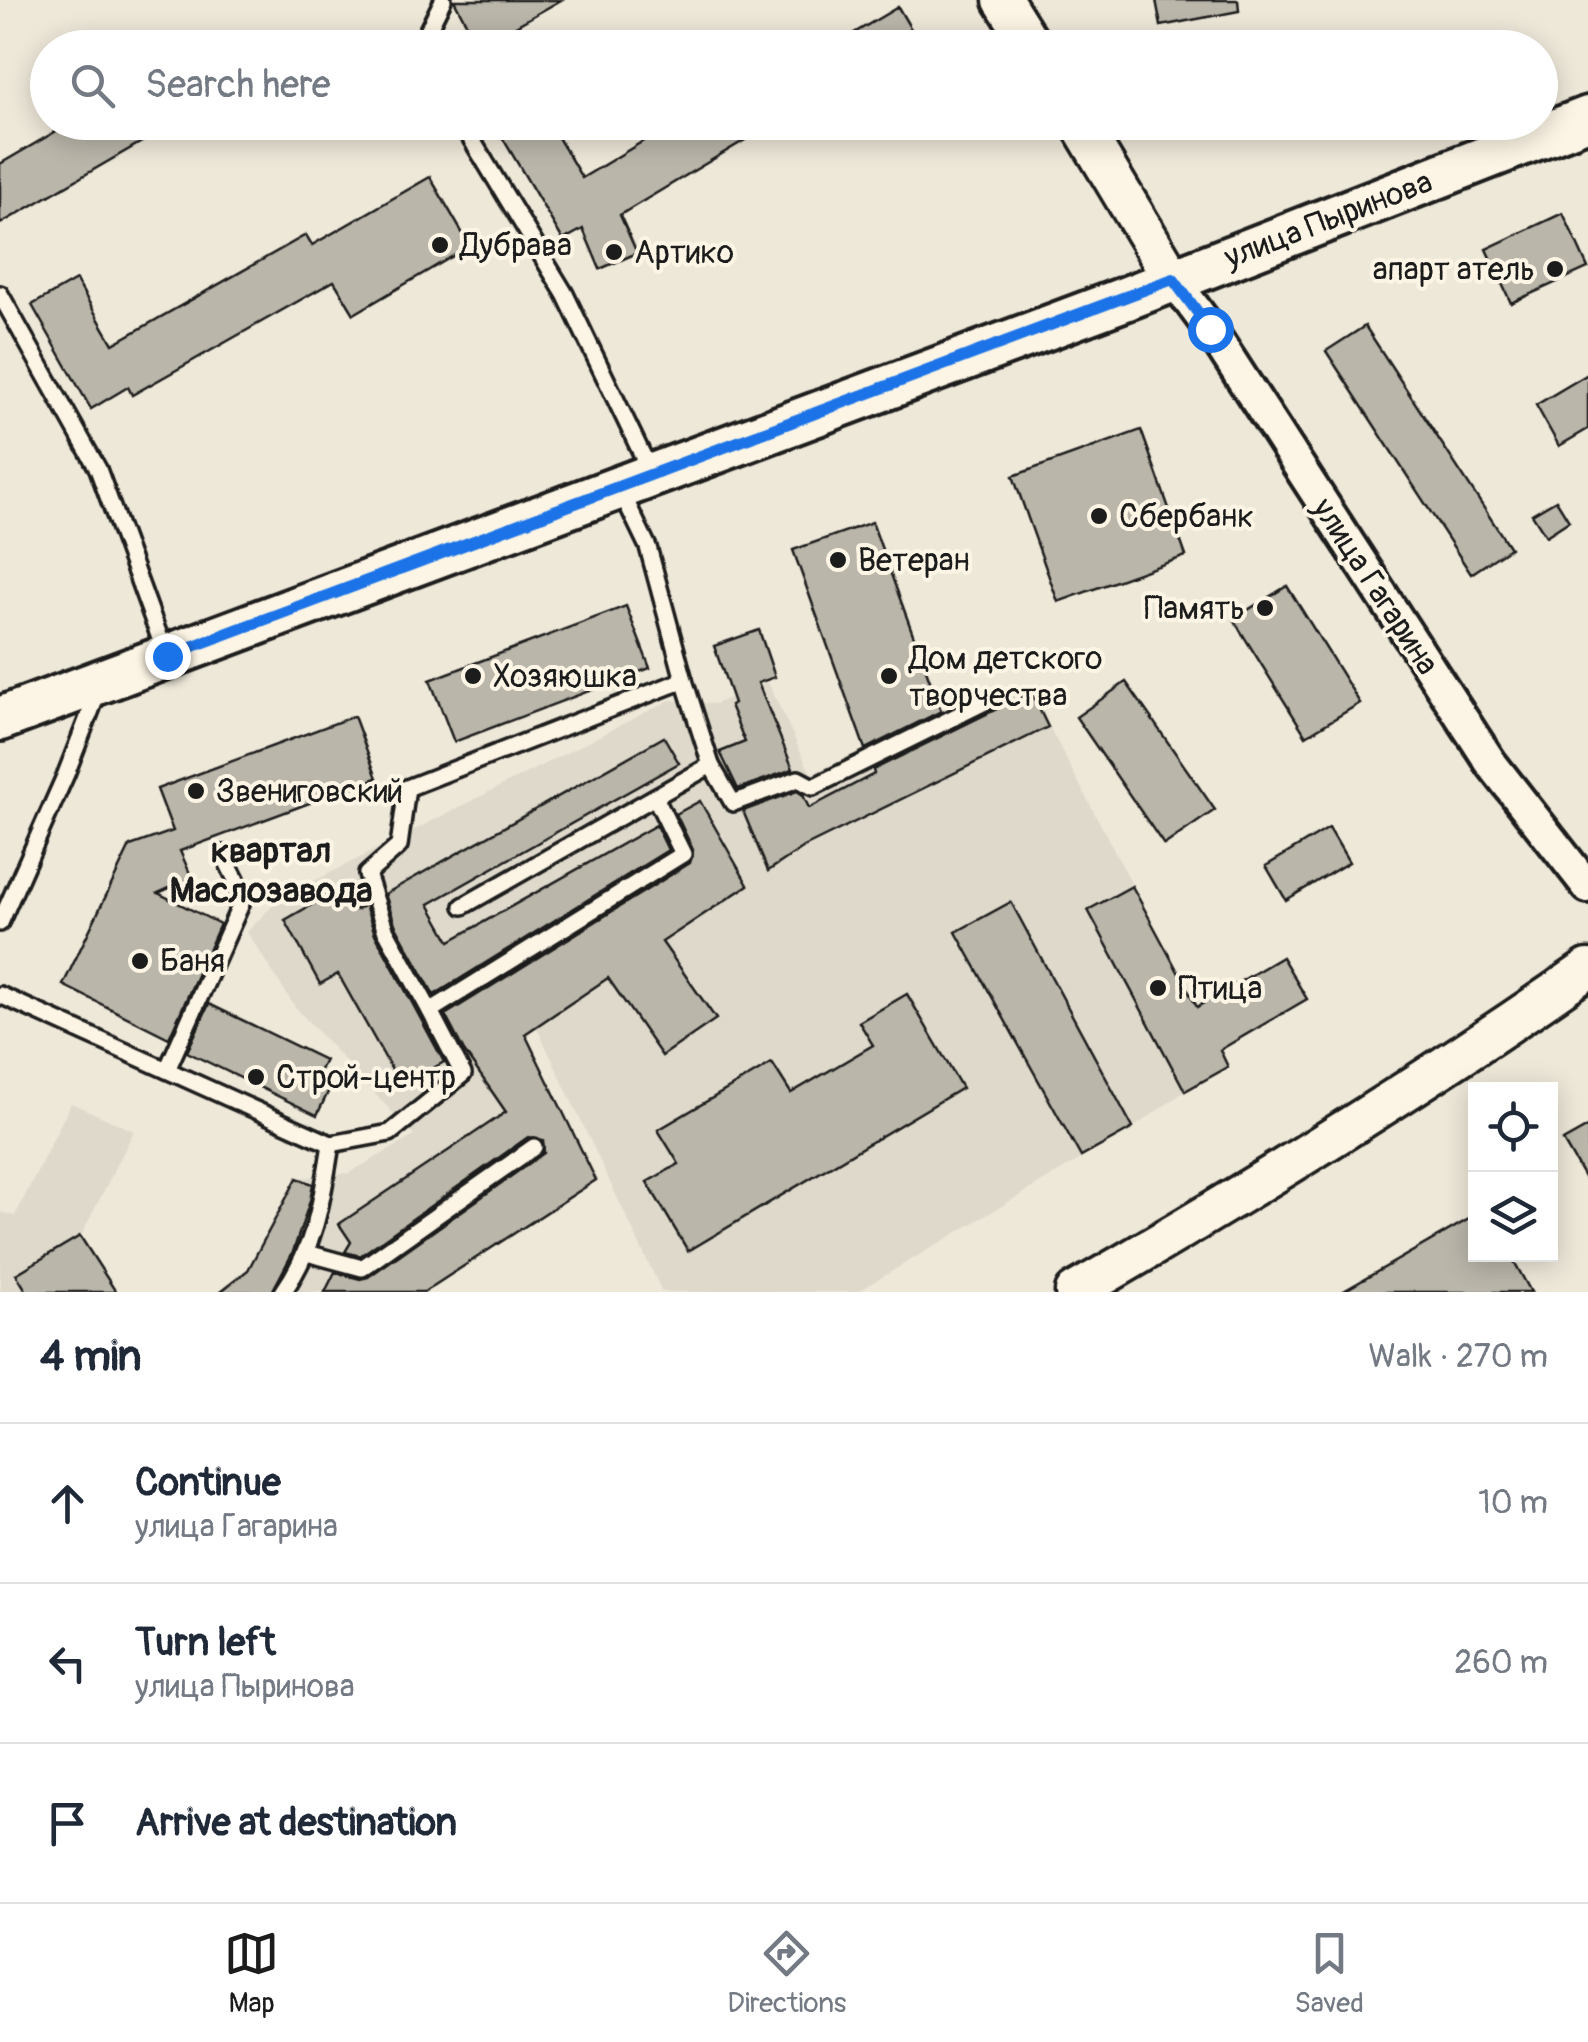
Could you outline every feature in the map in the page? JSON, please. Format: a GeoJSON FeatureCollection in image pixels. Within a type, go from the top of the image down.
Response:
{"type":"FeatureCollection","features":[{"type":"Feature","properties":{"kind":"main road","name":"улица Пыринова"},"geometry":{"type":"LineString","coordinates":[[1558,130],[1588,118]]}},
{"type":"Feature","properties":{"kind":"main road","name":"улица Пыринова"},"geometry":{"type":"LineString","coordinates":[[0,719],[1173,279],[1531,140]]}},
{"type":"Feature","properties":{"kind":"street"},"geometry":{"type":"LineString","coordinates":[[1003,0],[1022,30]]}},
{"type":"Feature","properties":{"kind":"street"},"geometry":{"type":"LineString","coordinates":[[1090,140],[1173,279]]}},
{"type":"Feature","properties":{"kind":"street","name":"улица Гагарина"},"geometry":{"type":"LineString","coordinates":[[1173,279],[1210,329],[1491,764],[1588,886]]}},
{"type":"Feature","properties":{"kind":"street"},"geometry":{"type":"LineString","coordinates":[[1075,1292],[1114,1276],[1476,1047],[1588,969]]}},
{"type":"Feature","properties":{"kind":"lane"},"geometry":{"type":"LineString","coordinates":[[429,30],[443,0]]}},
{"type":"Feature","properties":{"kind":"lane"},"geometry":{"type":"LineString","coordinates":[[473,140],[565,294],[636,481],[648,547],[684,680],[712,765],[733,803],[798,779],[813,786],[990,699]]}},
{"type":"Feature","properties":{"kind":"lane"},"geometry":{"type":"LineString","coordinates":[[0,294],[98,470],[167,656]]}},
{"type":"Feature","properties":{"kind":"lane"},"geometry":{"type":"LineString","coordinates":[[0,924],[66,774],[102,680]]}},
{"type":"Feature","properties":{"kind":"lane"},"geometry":{"type":"LineString","coordinates":[[0,995],[332,1144],[390,1133],[463,1074],[385,930],[366,874],[399,846],[407,788],[684,680]]}},
{"type":"Feature","properties":{"kind":"lane"},"geometry":{"type":"LineString","coordinates":[[463,906],[712,765]]}},
{"type":"Feature","properties":{"kind":"lane"},"geometry":{"type":"LineString","coordinates":[[430,1012],[683,854],[655,797]]}},
{"type":"Feature","properties":{"kind":"lane"},"geometry":{"type":"LineString","coordinates":[[167,1070],[241,904],[238,884],[223,854]]}},
{"type":"Feature","properties":{"kind":"lane"},"geometry":{"type":"LineString","coordinates":[[283,1292],[307,1253],[318,1220],[332,1144]]}},
{"type":"Feature","properties":{"kind":"lane"},"geometry":{"type":"LineString","coordinates":[[307,1253],[362,1268],[534,1147]]}},
{"type":"Feature","properties":{"kind":"shaded area"},"geometry":{"type":"Polygon","coordinates":[[[768,682],[811,774],[969,702],[1031,692],[1228,1067],[857,1292],[662,1292],[536,1026],[525,1033],[596,1180],[424,1292],[220,1292],[248,1270],[297,1178],[349,1173],[414,1136],[295,1007],[247,932],[279,899],[670,700],[715,704],[768,682]]]}},
{"type":"Feature","properties":{"kind":"shaded area"},"geometry":{"type":"Polygon","coordinates":[[[71,1103],[134,1131],[81,1236],[116,1292],[0,1292],[0,1212],[15,1216],[71,1103]]]}},
{"type":"Feature","properties":{"kind":"building"},"geometry":{"type":"Polygon","coordinates":[[[454,0],[561,0],[509,30],[470,30],[454,0]]]}},
{"type":"Feature","properties":{"kind":"building"},"geometry":{"type":"Polygon","coordinates":[[[1156,0],[1238,0],[1239,11],[1161,26],[1156,0]]]}},
{"type":"Feature","properties":{"kind":"building"},"geometry":{"type":"Polygon","coordinates":[[[898,7],[911,30],[859,30],[898,7]]]}},
{"type":"Feature","properties":{"kind":"building"},"geometry":{"type":"Polygon","coordinates":[[[41,140],[145,140],[0,224],[0,164],[41,140]]]}},
{"type":"Feature","properties":{"kind":"building"},"geometry":{"type":"Polygon","coordinates":[[[504,140],[560,140],[582,178],[645,140],[745,140],[620,215],[637,253],[600,269],[583,229],[563,240],[504,140]]]}},
{"type":"Feature","properties":{"kind":"building"},"geometry":{"type":"Polygon","coordinates":[[[430,177],[470,246],[354,314],[334,281],[132,395],[128,387],[91,409],[32,305],[76,280],[113,344],[306,235],[312,245],[430,177]]]}},
{"type":"Feature","properties":{"kind":"building"},"geometry":{"type":"Polygon","coordinates":[[[1563,213],[1588,268],[1511,303],[1486,249],[1563,213]]]}},
{"type":"Feature","properties":{"kind":"building"},"geometry":{"type":"Polygon","coordinates":[[[1365,326],[1510,548],[1471,574],[1326,351],[1365,326]]]}},
{"type":"Feature","properties":{"kind":"building"},"geometry":{"type":"Polygon","coordinates":[[[1588,374],[1588,429],[1559,446],[1536,405],[1588,374]]]}},
{"type":"Feature","properties":{"kind":"building","name":"Сбербанк"},"geometry":{"type":"Polygon","coordinates":[[[1141,430],[1186,556],[1058,602],[1013,476],[1141,430]]]}},
{"type":"Feature","properties":{"kind":"building"},"geometry":{"type":"Polygon","coordinates":[[[1556,500],[1569,521],[1546,536],[1532,514],[1556,500]]]}},
{"type":"Feature","properties":{"kind":"building"},"geometry":{"type":"Polygon","coordinates":[[[872,522],[941,711],[865,749],[793,550],[872,522]]]}},
{"type":"Feature","properties":{"kind":"building"},"geometry":{"type":"Polygon","coordinates":[[[1287,586],[1360,703],[1306,736],[1233,619],[1287,586]]]}},
{"type":"Feature","properties":{"kind":"building"},"geometry":{"type":"Polygon","coordinates":[[[626,606],[650,668],[454,742],[430,680],[626,606]]]}},
{"type":"Feature","properties":{"kind":"building"},"geometry":{"type":"Polygon","coordinates":[[[759,630],[775,677],[758,683],[793,769],[738,789],[720,752],[745,742],[714,646],[759,630]]]}},
{"type":"Feature","properties":{"kind":"building"},"geometry":{"type":"Polygon","coordinates":[[[1126,682],[1215,810],[1164,845],[1076,717],[1126,682]]]}},
{"type":"Feature","properties":{"kind":"building"},"geometry":{"type":"Polygon","coordinates":[[[1031,692],[1048,727],[804,847],[768,871],[743,811],[797,791],[809,808],[874,774],[873,770],[1031,692]]]}},
{"type":"Feature","properties":{"kind":"building"},"geometry":{"type":"Polygon","coordinates":[[[354,716],[377,778],[180,851],[192,878],[158,893],[220,924],[169,1038],[63,985],[130,846],[173,831],[157,789],[354,716]]]}},
{"type":"Feature","properties":{"kind":"building"},"geometry":{"type":"Polygon","coordinates":[[[664,737],[679,763],[429,904],[450,941],[656,825],[668,850],[434,995],[395,924],[385,894],[664,737]]]}},
{"type":"Feature","properties":{"kind":"building"},"geometry":{"type":"Polygon","coordinates":[[[700,801],[748,885],[662,942],[716,1019],[662,1056],[608,978],[525,1034],[596,1180],[424,1292],[325,1292],[335,1272],[360,1279],[368,1277],[544,1153],[543,1140],[528,1137],[360,1256],[345,1252],[351,1242],[339,1224],[506,1112],[464,1051],[445,1015],[690,863],[693,850],[676,814],[700,801]]]}},
{"type":"Feature","properties":{"kind":"building"},"geometry":{"type":"Polygon","coordinates":[[[1329,828],[1349,862],[1286,900],[1266,866],[1329,828]]]}},
{"type":"Feature","properties":{"kind":"building","name":"Птица"},"geometry":{"type":"Polygon","coordinates":[[[1132,886],[1197,1007],[1282,957],[1307,999],[1220,1050],[1228,1067],[1185,1091],[1088,910],[1132,886]]]}},
{"type":"Feature","properties":{"kind":"building"},"geometry":{"type":"Polygon","coordinates":[[[343,887],[356,910],[365,905],[375,934],[444,1062],[401,1086],[338,974],[320,984],[285,920],[343,887]]]}},
{"type":"Feature","properties":{"kind":"building"},"geometry":{"type":"Polygon","coordinates":[[[1011,902],[1133,1128],[1081,1157],[956,932],[1011,902]]]}},
{"type":"Feature","properties":{"kind":"building"},"geometry":{"type":"Polygon","coordinates":[[[907,994],[962,1088],[688,1251],[647,1182],[679,1164],[658,1130],[772,1063],[791,1093],[873,1045],[859,1022],[907,994]]]}},
{"type":"Feature","properties":{"kind":"building"},"geometry":{"type":"Polygon","coordinates":[[[209,1004],[325,1060],[315,1080],[330,1088],[317,1115],[187,1052],[209,1004]]]}},
{"type":"Feature","properties":{"kind":"building"},"geometry":{"type":"Polygon","coordinates":[[[1588,1127],[1588,1184],[1563,1141],[1588,1127]]]}},
{"type":"Feature","properties":{"kind":"building"},"geometry":{"type":"Polygon","coordinates":[[[297,1178],[313,1184],[310,1201],[293,1252],[272,1292],[220,1292],[248,1270],[297,1178]]]}},
{"type":"Feature","properties":{"kind":"building"},"geometry":{"type":"Polygon","coordinates":[[[1468,1220],[1468,1262],[1514,1262],[1531,1292],[1342,1292],[1468,1220]]]}},
{"type":"Feature","properties":{"kind":"building"},"geometry":{"type":"Polygon","coordinates":[[[80,1236],[116,1292],[27,1292],[16,1274],[80,1236]]]}},
{"type":"Feature","properties":{"kind":"place","name":"Дубрава"},"geometry":{"type":"Point","coordinates":[440,245]}},
{"type":"Feature","properties":{"kind":"place","name":"Артико"},"geometry":{"type":"Point","coordinates":[614,252]}},
{"type":"Feature","properties":{"kind":"place","name":"апарт атель"},"geometry":{"type":"Point","coordinates":[1555,269]}},
{"type":"Feature","properties":{"kind":"place","name":"Сбербанк"},"geometry":{"type":"Point","coordinates":[1099,516]}},
{"type":"Feature","properties":{"kind":"place","name":"Ветеран"},"geometry":{"type":"Point","coordinates":[838,560]}},
{"type":"Feature","properties":{"kind":"place","name":"Память"},"geometry":{"type":"Point","coordinates":[1265,608]}},
{"type":"Feature","properties":{"kind":"place","name":"Хозяюшка"},"geometry":{"type":"Point","coordinates":[473,676]}},
{"type":"Feature","properties":{"kind":"place","name":"Дом детского творчества"},"geometry":{"type":"Point","coordinates":[889,676]}},
{"type":"Feature","properties":{"kind":"place","name":"Звениговский"},"geometry":{"type":"Point","coordinates":[196,791]}},
{"type":"Feature","properties":{"kind":"place","name":"Баня"},"geometry":{"type":"Point","coordinates":[140,961]}},
{"type":"Feature","properties":{"kind":"place","name":"Птица"},"geometry":{"type":"Point","coordinates":[1158,988]}},
{"type":"Feature","properties":{"kind":"place","name":"Строй-центр"},"geometry":{"type":"Point","coordinates":[256,1077]}},
{"type":"Feature","properties":{"kind":"district","name":"квартал Маслозавода"},"geometry":{"type":"Point","coordinates":[271,870]}},
{"type":"Feature","properties":{"kind":"route"},"geometry":{"type":"LineString","coordinates":[[167,656],[1173,279],[1210,329]]}}]}
